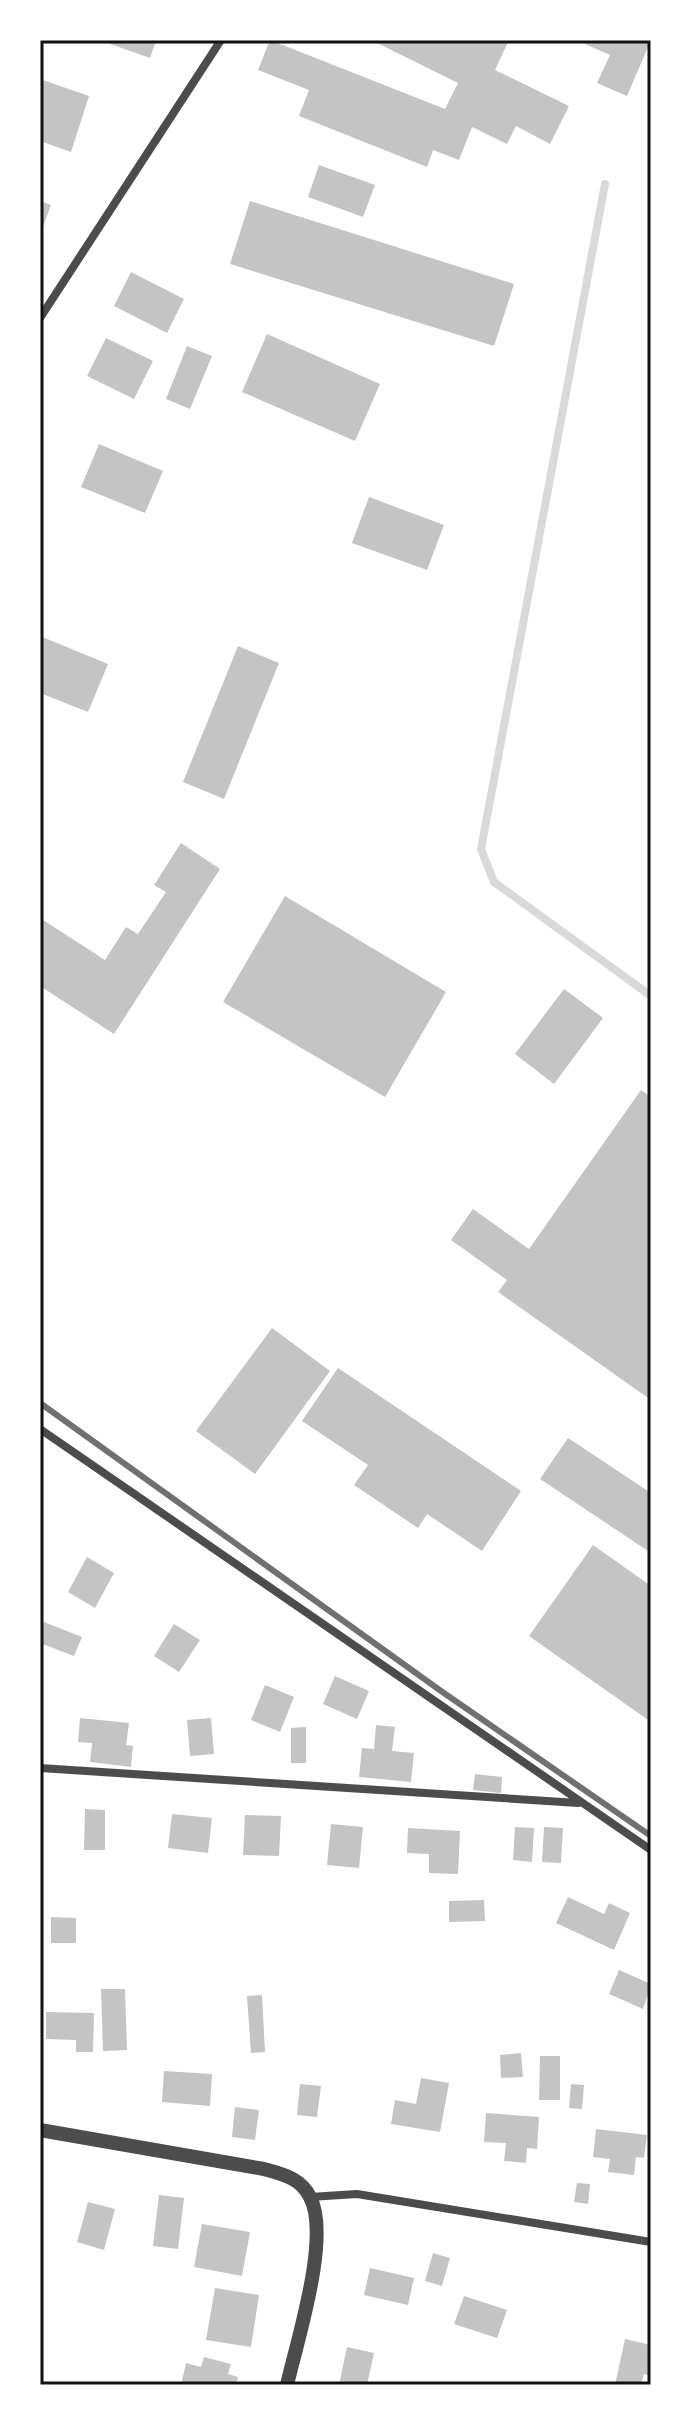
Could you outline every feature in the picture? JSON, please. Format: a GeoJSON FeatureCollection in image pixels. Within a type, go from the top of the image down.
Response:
{"type":"FeatureCollection","features":[{"type":"Feature","properties":{"kind":"street"},"geometry":{"type":"LineString","coordinates":[[40,318],[221,40]]}},
{"type":"Feature","properties":{"kind":"street"},"geometry":{"type":"LineString","coordinates":[[40,1429],[651,1850]]}},
{"type":"Feature","properties":{"kind":"street"},"geometry":{"type":"LineString","coordinates":[[40,1768],[582,1803]]}},
{"type":"Feature","properties":{"kind":"street"},"geometry":{"type":"LineString","coordinates":[[40,2130],[264,2169],[293,2177],[310,2197],[317,2232],[312,2279],[287,2385]]}},
{"type":"Feature","properties":{"kind":"street"},"geometry":{"type":"LineString","coordinates":[[310,2197],[357,2194],[651,2242]]}},
{"type":"Feature","properties":{"kind":"building"},"geometry":{"type":"Polygon","coordinates":[[[99,40],[156,40],[150,58],[99,40]]]}},
{"type":"Feature","properties":{"kind":"building"},"geometry":{"type":"Polygon","coordinates":[[[270,40],[445,109],[458,83],[371,40],[509,40],[495,70],[569,106],[550,144],[516,126],[507,144],[472,127],[459,160],[433,150],[427,167],[299,116],[309,90],[258,70],[270,40]]]}},
{"type":"Feature","properties":{"kind":"building"},"geometry":{"type":"Polygon","coordinates":[[[576,40],[651,40],[627,96],[597,83],[610,55],[576,40]]]}},
{"type":"Feature","properties":{"kind":"building"},"geometry":{"type":"Polygon","coordinates":[[[40,79],[89,96],[71,152],[40,141],[40,79]]]}},
{"type":"Feature","properties":{"kind":"building"},"geometry":{"type":"Polygon","coordinates":[[[319,165],[375,185],[363,217],[308,197],[319,165]]]}},
{"type":"Feature","properties":{"kind":"building"},"geometry":{"type":"Polygon","coordinates":[[[40,201],[51,205],[40,235],[40,201]]]}},
{"type":"Feature","properties":{"kind":"building"},"geometry":{"type":"Polygon","coordinates":[[[250,201],[514,284],[494,346],[230,264],[250,201]]]}},
{"type":"Feature","properties":{"kind":"building"},"geometry":{"type":"Polygon","coordinates":[[[131,272],[184,299],[167,333],[114,306],[131,272]]]}},
{"type":"Feature","properties":{"kind":"building"},"geometry":{"type":"Polygon","coordinates":[[[267,334],[380,384],[355,441],[242,392],[267,334]]]}},
{"type":"Feature","properties":{"kind":"building"},"geometry":{"type":"Polygon","coordinates":[[[106,338],[153,361],[134,399],[87,376],[106,338]]]}},
{"type":"Feature","properties":{"kind":"building"},"geometry":{"type":"Polygon","coordinates":[[[187,346],[212,356],[190,409],[166,399],[187,346]]]}},
{"type":"Feature","properties":{"kind":"building"},"geometry":{"type":"Polygon","coordinates":[[[99,444],[163,471],[145,513],[81,487],[99,444]]]}},
{"type":"Feature","properties":{"kind":"building"},"geometry":{"type":"Polygon","coordinates":[[[369,497],[444,525],[427,570],[352,543],[369,497]]]}},
{"type":"Feature","properties":{"kind":"building"},"geometry":{"type":"Polygon","coordinates":[[[40,636],[108,664],[88,712],[40,693],[40,636]]]}},
{"type":"Feature","properties":{"kind":"building"},"geometry":{"type":"Polygon","coordinates":[[[238,646],[279,663],[224,799],[183,782],[238,646]]]}},
{"type":"Feature","properties":{"kind":"building"},"geometry":{"type":"Polygon","coordinates":[[[181,843],[220,869],[114,1034],[40,986],[40,918],[105,960],[126,927],[138,934],[166,892],[154,885],[181,843]]]}},
{"type":"Feature","properties":{"kind":"building"},"geometry":{"type":"Polygon","coordinates":[[[285,896],[446,992],[385,1097],[223,1002],[285,896]]]}},
{"type":"Feature","properties":{"kind":"building"},"geometry":{"type":"Polygon","coordinates":[[[564,989],[603,1018],[554,1084],[515,1054],[564,989]]]}},
{"type":"Feature","properties":{"kind":"building"},"geometry":{"type":"Polygon","coordinates":[[[641,1090],[651,1097],[651,1400],[498,1292],[507,1280],[451,1240],[473,1209],[529,1249],[641,1090]]]}},
{"type":"Feature","properties":{"kind":"building"},"geometry":{"type":"Polygon","coordinates":[[[272,1328],[330,1371],[255,1474],[196,1431],[272,1328]]]}},
{"type":"Feature","properties":{"kind":"building"},"geometry":{"type":"Polygon","coordinates":[[[338,1368],[521,1491],[482,1551],[427,1514],[418,1528],[354,1485],[368,1465],[302,1421],[338,1368]]]}},
{"type":"Feature","properties":{"kind":"building"},"geometry":{"type":"Polygon","coordinates":[[[568,1438],[651,1493],[651,1553],[540,1479],[568,1438]]]}},
{"type":"Feature","properties":{"kind":"building"},"geometry":{"type":"Polygon","coordinates":[[[593,1545],[651,1586],[651,1722],[529,1636],[593,1545]]]}},
{"type":"Feature","properties":{"kind":"building"},"geometry":{"type":"Polygon","coordinates":[[[87,1557],[114,1573],[95,1608],[68,1592],[87,1557]]]}},
{"type":"Feature","properties":{"kind":"building"},"geometry":{"type":"Polygon","coordinates":[[[44,1622],[82,1637],[74,1656],[40,1643],[44,1622]]]}},
{"type":"Feature","properties":{"kind":"building"},"geometry":{"type":"Polygon","coordinates":[[[174,1624],[200,1640],[179,1672],[154,1656],[174,1624]]]}},
{"type":"Feature","properties":{"kind":"building"},"geometry":{"type":"Polygon","coordinates":[[[335,1676],[369,1691],[357,1719],[323,1704],[335,1676]]]}},
{"type":"Feature","properties":{"kind":"building"},"geometry":{"type":"Polygon","coordinates":[[[265,1685],[294,1697],[280,1732],[251,1720],[265,1685]]]}},
{"type":"Feature","properties":{"kind":"building"},"geometry":{"type":"Polygon","coordinates":[[[80,1718],[129,1723],[126,1745],[133,1746],[131,1767],[90,1762],[92,1743],[78,1742],[80,1718]]]}},
{"type":"Feature","properties":{"kind":"building"},"geometry":{"type":"Polygon","coordinates":[[[211,1718],[214,1754],[190,1756],[187,1720],[211,1718]]]}},
{"type":"Feature","properties":{"kind":"building"},"geometry":{"type":"Polygon","coordinates":[[[376,1725],[395,1727],[392,1751],[414,1753],[411,1782],[359,1777],[362,1748],[374,1749],[376,1725]]]}},
{"type":"Feature","properties":{"kind":"building"},"geometry":{"type":"Polygon","coordinates":[[[306,1727],[306,1763],[291,1763],[291,1728],[306,1727]]]}},
{"type":"Feature","properties":{"kind":"building"},"geometry":{"type":"Polygon","coordinates":[[[475,1774],[502,1777],[501,1793],[473,1790],[475,1774]]]}},
{"type":"Feature","properties":{"kind":"building"},"geometry":{"type":"Polygon","coordinates":[[[85,1809],[105,1810],[105,1850],[84,1850],[85,1809]]]}},
{"type":"Feature","properties":{"kind":"building"},"geometry":{"type":"Polygon","coordinates":[[[172,1814],[212,1818],[208,1853],[168,1848],[172,1814]]]}},
{"type":"Feature","properties":{"kind":"building"},"geometry":{"type":"Polygon","coordinates":[[[245,1815],[281,1816],[279,1856],[243,1855],[245,1815]]]}},
{"type":"Feature","properties":{"kind":"building"},"geometry":{"type":"Polygon","coordinates":[[[331,1824],[363,1827],[359,1868],[327,1865],[331,1824]]]}},
{"type":"Feature","properties":{"kind":"building"},"geometry":{"type":"Polygon","coordinates":[[[515,1827],[534,1828],[532,1862],[513,1860],[515,1827]]]}},
{"type":"Feature","properties":{"kind":"building"},"geometry":{"type":"Polygon","coordinates":[[[544,1827],[563,1828],[561,1863],[542,1862],[544,1827]]]}},
{"type":"Feature","properties":{"kind":"building"},"geometry":{"type":"Polygon","coordinates":[[[408,1828],[460,1831],[458,1874],[429,1873],[429,1854],[407,1853],[408,1828]]]}},
{"type":"Feature","properties":{"kind":"building"},"geometry":{"type":"Polygon","coordinates":[[[568,1897],[604,1914],[609,1903],[630,1913],[614,1950],[556,1923],[568,1897]]]}},
{"type":"Feature","properties":{"kind":"building"},"geometry":{"type":"Polygon","coordinates":[[[484,1900],[485,1921],[449,1922],[449,1901],[484,1900]]]}},
{"type":"Feature","properties":{"kind":"building"},"geometry":{"type":"Polygon","coordinates":[[[51,1917],[76,1918],[76,1943],[51,1943],[51,1917]]]}},
{"type":"Feature","properties":{"kind":"building"},"geometry":{"type":"Polygon","coordinates":[[[619,1970],[651,1984],[643,2009],[609,1994],[619,1970]]]}},
{"type":"Feature","properties":{"kind":"building"},"geometry":{"type":"Polygon","coordinates":[[[101,1989],[125,1989],[127,2050],[103,2051],[101,1989]]]}},
{"type":"Feature","properties":{"kind":"building"},"geometry":{"type":"Polygon","coordinates":[[[262,1995],[265,2052],[251,2053],[247,1996],[262,1995]]]}},
{"type":"Feature","properties":{"kind":"building"},"geometry":{"type":"Polygon","coordinates":[[[46,2012],[94,2013],[93,2052],[76,2052],[76,2040],[46,2039],[46,2012]]]}},
{"type":"Feature","properties":{"kind":"building"},"geometry":{"type":"Polygon","coordinates":[[[521,2053],[523,2077],[501,2078],[500,2055],[521,2053]]]}},
{"type":"Feature","properties":{"kind":"building"},"geometry":{"type":"Polygon","coordinates":[[[540,2056],[560,2056],[560,2100],[539,2100],[540,2056]]]}},
{"type":"Feature","properties":{"kind":"building"},"geometry":{"type":"Polygon","coordinates":[[[164,2071],[212,2074],[210,2106],[162,2102],[164,2071]]]}},
{"type":"Feature","properties":{"kind":"building"},"geometry":{"type":"Polygon","coordinates":[[[421,2078],[449,2083],[440,2132],[391,2124],[395,2100],[416,2104],[421,2078]]]}},
{"type":"Feature","properties":{"kind":"building"},"geometry":{"type":"Polygon","coordinates":[[[300,2084],[321,2086],[317,2117],[297,2115],[300,2084]]]}},
{"type":"Feature","properties":{"kind":"building"},"geometry":{"type":"Polygon","coordinates":[[[571,2084],[584,2085],[582,2109],[569,2108],[571,2084]]]}},
{"type":"Feature","properties":{"kind":"building"},"geometry":{"type":"Polygon","coordinates":[[[235,2107],[259,2110],[255,2140],[232,2137],[235,2107]]]}},
{"type":"Feature","properties":{"kind":"building"},"geometry":{"type":"Polygon","coordinates":[[[486,2113],[539,2117],[537,2149],[527,2148],[526,2163],[504,2161],[506,2143],[484,2142],[486,2113]]]}},
{"type":"Feature","properties":{"kind":"building"},"geometry":{"type":"Polygon","coordinates":[[[596,2129],[647,2135],[644,2158],[636,2157],[634,2175],[608,2172],[610,2159],[593,2157],[596,2129]]]}},
{"type":"Feature","properties":{"kind":"building"},"geometry":{"type":"Polygon","coordinates":[[[577,2183],[590,2184],[588,2204],[574,2202],[577,2183]]]}},
{"type":"Feature","properties":{"kind":"building"},"geometry":{"type":"Polygon","coordinates":[[[159,2195],[184,2198],[178,2249],[153,2246],[159,2195]]]}},
{"type":"Feature","properties":{"kind":"building"},"geometry":{"type":"Polygon","coordinates":[[[88,2202],[115,2209],[104,2250],[77,2242],[88,2202]]]}},
{"type":"Feature","properties":{"kind":"building"},"geometry":{"type":"Polygon","coordinates":[[[202,2224],[250,2232],[242,2276],[194,2267],[202,2224]]]}},
{"type":"Feature","properties":{"kind":"building"},"geometry":{"type":"Polygon","coordinates":[[[433,2253],[450,2258],[442,2286],[425,2281],[433,2253]]]}},
{"type":"Feature","properties":{"kind":"building"},"geometry":{"type":"Polygon","coordinates":[[[370,2268],[414,2278],[408,2305],[364,2295],[370,2268]]]}},
{"type":"Feature","properties":{"kind":"building"},"geometry":{"type":"Polygon","coordinates":[[[215,2288],[259,2295],[251,2347],[206,2340],[215,2288]]]}},
{"type":"Feature","properties":{"kind":"building"},"geometry":{"type":"Polygon","coordinates":[[[464,2296],[507,2310],[497,2338],[454,2324],[464,2296]]]}},
{"type":"Feature","properties":{"kind":"building"},"geometry":{"type":"Polygon","coordinates":[[[625,2339],[651,2345],[651,2376],[644,2374],[641,2385],[615,2385],[625,2339]]]}},
{"type":"Feature","properties":{"kind":"building"},"geometry":{"type":"Polygon","coordinates":[[[347,2347],[374,2353],[367,2385],[339,2385],[347,2347]]]}},
{"type":"Feature","properties":{"kind":"building"},"geometry":{"type":"Polygon","coordinates":[[[204,2357],[231,2364],[228,2374],[238,2377],[236,2385],[181,2385],[186,2363],[201,2367],[204,2357]]]}},
{"type":"Feature","properties":{"kind":"waterway"},"geometry":{"type":"LineString","coordinates":[[605,184],[481,849],[494,882],[651,996]]}},
{"type":"Feature","properties":{"kind":"railway"},"geometry":{"type":"LineString","coordinates":[[40,1403],[441,1691],[651,1836]]}}]}
